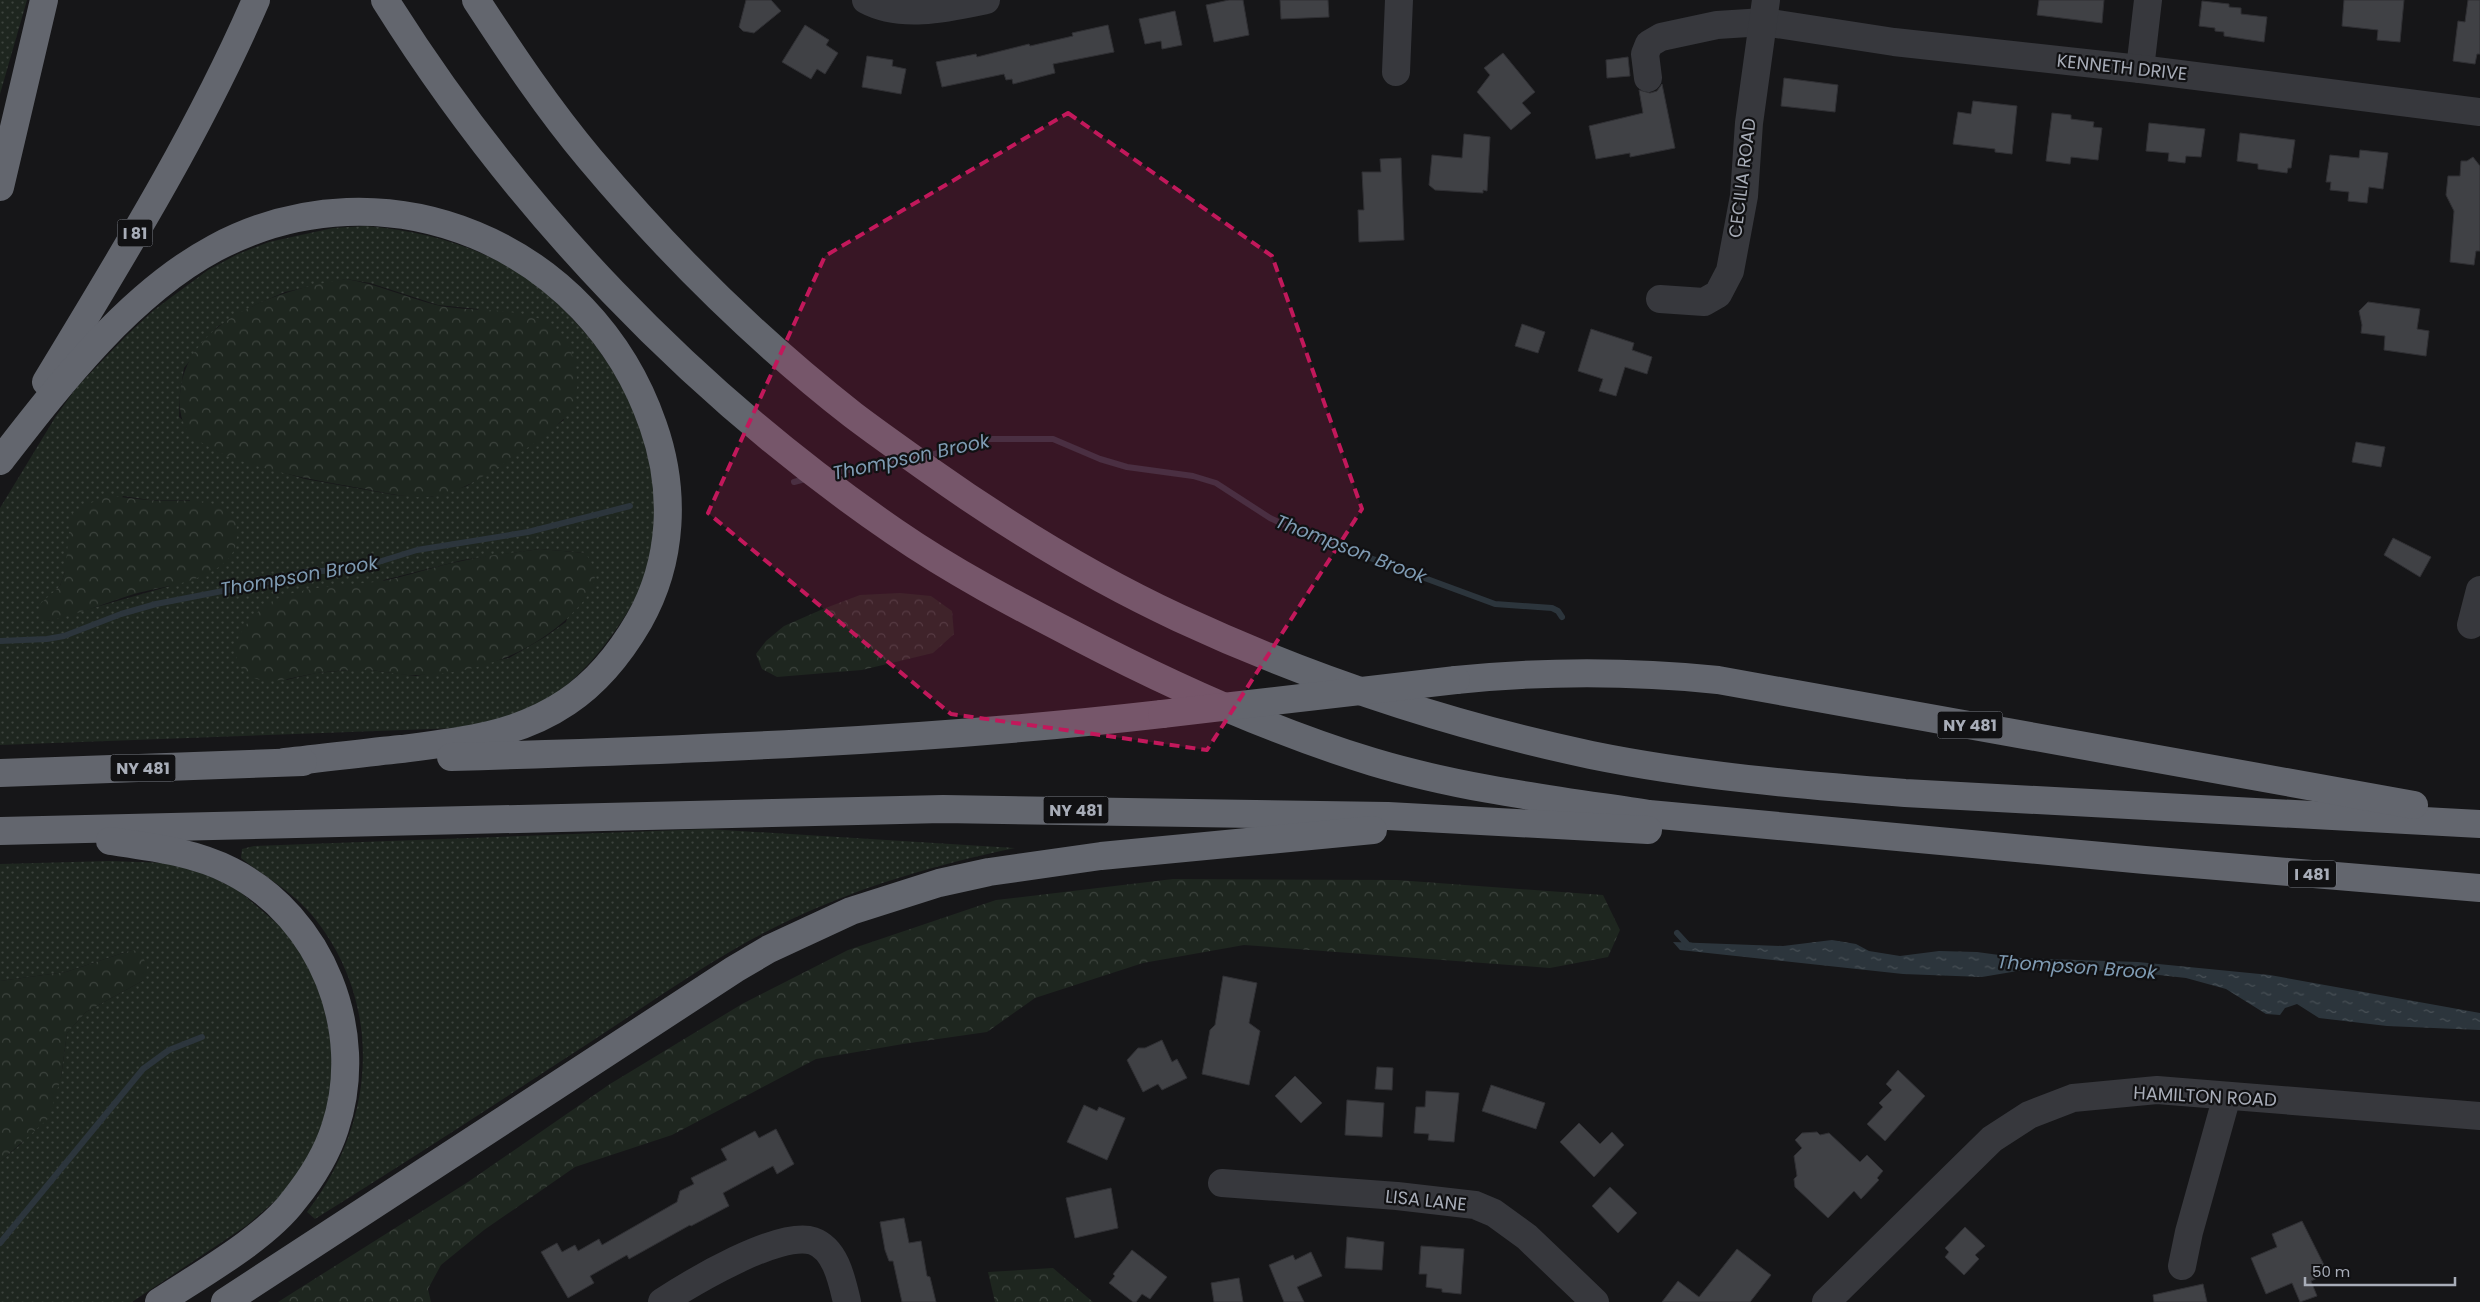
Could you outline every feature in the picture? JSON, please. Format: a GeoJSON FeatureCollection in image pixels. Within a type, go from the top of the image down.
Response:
{"type":"FeatureCollection","features":[{"type":"Feature","properties":{"kind":"highway"},"geometry":{"type":"LineString","coordinates":[[0,187],[44,0]]}},
{"type":"Feature","properties":{"kind":"highway","name":"I 81"},"geometry":{"type":"LineString","coordinates":[[0,460],[165,181],[212,93],[256,0]]}},
{"type":"Feature","properties":{"kind":"highway"},"geometry":{"type":"LineString","coordinates":[[385,0],[455,102],[532,201],[599,277],[661,341],[758,429],[857,505],[897,533],[968,578],[1118,658],[1241,713],[1375,762],[1473,786],[1649,814],[2145,860]]}},
{"type":"Feature","properties":{"kind":"highway"},"geometry":{"type":"LineString","coordinates":[[476,0],[558,118],[589,158],[653,230],[734,311],[857,418],[1022,533],[1118,588],[1178,618],[1236,643],[1350,688],[1413,708],[1590,754],[1662,768],[1815,786],[2480,824]]}},
{"type":"Feature","properties":{"kind":"highway"},"geometry":{"type":"LineString","coordinates":[[0,460],[69,375],[121,321],[151,294],[183,269],[214,249],[252,232],[286,221],[316,215],[365,212],[411,216],[454,227],[511,252],[543,272],[584,308],[615,347],[637,386],[657,436],[666,482],[667,532],[663,562],[649,602],[634,630],[612,660],[583,689],[550,712],[517,727],[484,737],[454,742],[285,762]]}},
{"type":"Feature","properties":{"kind":"highway","name":"NY 481"},"geometry":{"type":"LineString","coordinates":[[0,773],[748,747],[1025,728],[1456,680],[1542,673],[1630,672],[1718,680],[2355,796],[2480,814]]}},
{"type":"Feature","properties":{"kind":"highway","name":"NY 481"},"geometry":{"type":"LineString","coordinates":[[3,831],[943,809],[1303,814],[1480,820],[2145,860]]}},
{"type":"Feature","properties":{"kind":"highway"},"geometry":{"type":"LineString","coordinates":[[225,1302],[735,969],[791,938],[851,911],[939,883],[1044,863],[1480,820]]}},
{"type":"Feature","properties":{"kind":"highway"},"geometry":{"type":"LineString","coordinates":[[3,831],[159,848],[196,856],[231,871],[268,895],[294,920],[313,945],[337,1002],[343,1030],[346,1062],[344,1094],[335,1129],[319,1164],[294,1201],[266,1227],[231,1255],[160,1302]]}},
{"type":"Feature","properties":{"kind":"highway","name":"I 481"},"geometry":{"type":"LineString","coordinates":[[2145,860],[2480,888]]}},
{"type":"Feature","properties":{"kind":"street"},"geometry":{"type":"LineString","coordinates":[[866,0],[878,6],[920,10],[986,0]]}},
{"type":"Feature","properties":{"kind":"street"},"geometry":{"type":"LineString","coordinates":[[1396,72],[1400,0]]}},
{"type":"Feature","properties":{"kind":"street"},"geometry":{"type":"LineString","coordinates":[[2140,69],[2148,0]]}},
{"type":"Feature","properties":{"kind":"street","name":"KENNETH DRIVE"},"geometry":{"type":"LineString","coordinates":[[1648,78],[1645,54],[1649,44],[1661,37],[1717,25],[1765,11],[1894,42],[2140,69],[2480,112]]}},
{"type":"Feature","properties":{"kind":"street","name":"CECILIA ROAD"},"geometry":{"type":"LineString","coordinates":[[1660,299],[1704,302],[1718,294],[1730,271],[1744,196],[1749,123],[1765,11]]}},
{"type":"Feature","properties":{"kind":"street"},"geometry":{"type":"LineString","coordinates":[[2471,625],[2480,590]]}},
{"type":"Feature","properties":{"kind":"street","name":"HAMILTON ROAD"},"geometry":{"type":"LineString","coordinates":[[1826,1302],[1992,1138],[2029,1115],[2073,1098],[2108,1093],[2157,1090],[2480,1116]]}},
{"type":"Feature","properties":{"kind":"street"},"geometry":{"type":"LineString","coordinates":[[2182,1266],[2189,1232],[2227,1096]]}},
{"type":"Feature","properties":{"kind":"street","name":"LISA LANE"},"geometry":{"type":"LineString","coordinates":[[1222,1183],[1398,1196],[1475,1205],[1494,1213],[1527,1237],[1595,1302]]}},
{"type":"Feature","properties":{"kind":"street"},"geometry":{"type":"LineString","coordinates":[[662,1302],[685,1286],[768,1246],[789,1239],[813,1241],[825,1249],[840,1272],[847,1302]]}},
{"type":"Feature","properties":{"kind":"highlighted area"},"geometry":{"type":"Polygon","coordinates":[[[1068,113],[1272,256],[1362,509],[1207,750],[951,714],[708,513],[825,256],[1068,113]]]}},
{"type":"Feature","properties":{"kind":"green space"},"geometry":{"type":"Polygon","coordinates":[[[0,0],[27,0],[0,94],[0,0]]]}},
{"type":"Feature","properties":{"kind":"green space"},"geometry":{"type":"Polygon","coordinates":[[[365,226],[417,233],[466,247],[514,268],[526,275],[577,323],[601,354],[622,387],[638,422],[649,459],[654,497],[653,536],[645,575],[635,599],[617,628],[603,648],[582,671],[559,691],[519,715],[497,721],[459,728],[0,745],[0,508],[56,416],[77,387],[127,335],[154,310],[208,270],[238,254],[269,242],[333,228],[365,226]],[[346,279],[285,292],[255,305],[217,327],[184,368],[179,417],[217,451],[248,462],[305,479],[395,495],[431,497],[467,486],[564,420],[478,309],[438,305],[370,283],[346,279]],[[123,496],[65,572],[60,586],[40,605],[47,621],[170,586],[190,500],[150,500],[123,496]],[[540,549],[463,560],[384,580],[286,680],[316,673],[362,669],[416,676],[509,658],[566,622],[585,553],[540,549]]]}},
{"type":"Feature","properties":{"kind":"green space"},"geometry":{"type":"Polygon","coordinates":[[[346,279],[369,284],[436,305],[510,312],[534,317],[549,323],[560,332],[571,350],[577,376],[577,395],[573,406],[567,415],[544,436],[499,467],[459,489],[429,497],[389,494],[324,482],[253,465],[211,448],[190,434],[182,418],[180,394],[186,368],[199,345],[218,327],[241,312],[267,300],[294,290],[346,279]]]}},
{"type":"Feature","properties":{"kind":"green space"},"geometry":{"type":"Polygon","coordinates":[[[104,496],[203,502],[217,505],[228,511],[235,520],[237,542],[232,555],[217,568],[195,579],[134,594],[47,621],[39,615],[39,605],[60,586],[65,572],[71,514],[104,496]]]}},
{"type":"Feature","properties":{"kind":"green space"},"geometry":{"type":"Polygon","coordinates":[[[540,549],[585,553],[593,566],[595,579],[590,591],[581,604],[565,621],[528,647],[507,657],[464,670],[441,673],[411,675],[349,670],[317,673],[272,681],[251,677],[243,670],[237,659],[237,643],[249,621],[268,604],[293,593],[323,587],[382,581],[471,559],[540,549]]]}},
{"type":"Feature","properties":{"kind":"green space"},"geometry":{"type":"Polygon","coordinates":[[[900,593],[931,596],[952,611],[954,634],[933,653],[862,670],[777,677],[762,669],[756,654],[766,641],[784,626],[860,595],[900,593]]]}},
{"type":"Feature","properties":{"kind":"green space"},"geometry":{"type":"Polygon","coordinates":[[[708,829],[1015,848],[930,868],[848,895],[767,931],[716,960],[315,1219],[307,1212],[330,1177],[347,1141],[358,1102],[363,1064],[361,1025],[352,986],[336,950],[304,906],[287,891],[241,858],[242,849],[254,846],[708,829]]]}},
{"type":"Feature","properties":{"kind":"green space"},"geometry":{"type":"Polygon","coordinates":[[[109,861],[168,863],[207,875],[238,890],[280,926],[305,956],[332,1017],[332,1110],[309,1164],[275,1201],[246,1226],[132,1302],[0,1302],[0,1162],[22,1143],[61,1077],[67,1033],[86,1012],[144,980],[132,950],[66,972],[0,981],[0,864],[109,861]]]}},
{"type":"Feature","properties":{"kind":"green space"},"geometry":{"type":"Polygon","coordinates":[[[1173,879],[1397,880],[1603,895],[1620,930],[1608,957],[1550,968],[1244,945],[1143,963],[1035,998],[987,1032],[816,1059],[672,1135],[575,1167],[484,1230],[441,1265],[428,1289],[431,1302],[278,1302],[468,1182],[610,1084],[742,1004],[848,950],[996,900],[1173,879]]]}},
{"type":"Feature","properties":{"kind":"green space"},"geometry":{"type":"Polygon","coordinates":[[[132,950],[141,952],[147,967],[144,980],[86,1012],[67,1033],[61,1077],[49,1118],[0,1162],[0,981],[66,972],[132,950]]]}},
{"type":"Feature","properties":{"kind":"green space"},"geometry":{"type":"Polygon","coordinates":[[[1053,1268],[1093,1302],[995,1302],[988,1272],[1053,1268]]]}},
{"type":"Feature","properties":{"kind":"water"},"geometry":{"type":"Polygon","coordinates":[[[1832,940],[1856,944],[1869,951],[1900,956],[1939,951],[1977,952],[2021,958],[2138,962],[2270,975],[2480,1013],[2480,1030],[2387,1026],[2319,1018],[2297,1004],[2285,1008],[2280,1015],[2266,1014],[2226,989],[2186,978],[2132,972],[2036,968],[1982,977],[1903,974],[1680,950],[1673,942],[1783,946],[1832,940]]]}},
{"type":"Feature","properties":{"kind":"building"},"geometry":{"type":"Polygon","coordinates":[[[746,0],[771,0],[781,11],[754,33],[743,31],[739,27],[746,0]]]}},
{"type":"Feature","properties":{"kind":"building"},"geometry":{"type":"Polygon","coordinates":[[[1229,0],[1243,0],[1249,35],[1214,42],[1206,5],[1229,0]]]}},
{"type":"Feature","properties":{"kind":"building"},"geometry":{"type":"Polygon","coordinates":[[[1280,0],[1328,0],[1329,17],[1281,19],[1280,0]]]}},
{"type":"Feature","properties":{"kind":"building"},"geometry":{"type":"Polygon","coordinates":[[[2039,0],[2104,0],[2102,23],[2037,15],[2039,0]]]}},
{"type":"Feature","properties":{"kind":"building"},"geometry":{"type":"Polygon","coordinates":[[[2344,0],[2404,0],[2400,42],[2377,40],[2378,30],[2342,26],[2344,0]]]}},
{"type":"Feature","properties":{"kind":"building"},"geometry":{"type":"Polygon","coordinates":[[[2468,0],[2480,0],[2480,54],[2477,54],[2475,64],[2453,61],[2458,21],[2465,22],[2468,0]]]}},
{"type":"Feature","properties":{"kind":"building"},"geometry":{"type":"Polygon","coordinates":[[[2202,1],[2229,4],[2229,7],[2241,8],[2241,14],[2267,17],[2264,42],[2224,36],[2224,32],[2215,31],[2215,28],[2199,26],[2202,1]]]}},
{"type":"Feature","properties":{"kind":"building"},"geometry":{"type":"Polygon","coordinates":[[[1175,11],[1182,45],[1162,49],[1161,41],[1145,44],[1139,19],[1175,11]]]}},
{"type":"Feature","properties":{"kind":"building"},"geometry":{"type":"Polygon","coordinates":[[[805,25],[829,40],[826,45],[838,53],[825,74],[817,69],[811,79],[782,62],[805,25]]]}},
{"type":"Feature","properties":{"kind":"building"},"geometry":{"type":"Polygon","coordinates":[[[1108,25],[1114,52],[1053,64],[1055,73],[1013,84],[1012,79],[1006,80],[1004,74],[942,87],[936,62],[976,54],[977,57],[1029,44],[1030,46],[1073,36],[1072,33],[1108,25]]]}},
{"type":"Feature","properties":{"kind":"building"},"geometry":{"type":"Polygon","coordinates":[[[1503,53],[1535,92],[1522,103],[1531,113],[1511,130],[1477,92],[1490,75],[1484,68],[1503,53]]]}},
{"type":"Feature","properties":{"kind":"building"},"geometry":{"type":"Polygon","coordinates":[[[867,56],[893,60],[892,66],[906,69],[901,94],[862,87],[867,56]]]}},
{"type":"Feature","properties":{"kind":"building"},"geometry":{"type":"Polygon","coordinates":[[[1628,57],[1630,76],[1607,78],[1606,60],[1628,57]]]}},
{"type":"Feature","properties":{"kind":"building"},"geometry":{"type":"Polygon","coordinates":[[[1784,78],[1838,85],[1835,112],[1781,106],[1784,78]]]}},
{"type":"Feature","properties":{"kind":"building"},"geometry":{"type":"Polygon","coordinates":[[[1662,84],[1675,148],[1630,157],[1630,153],[1596,159],[1589,126],[1643,113],[1639,90],[1650,93],[1657,91],[1662,84]]]}},
{"type":"Feature","properties":{"kind":"building"},"geometry":{"type":"Polygon","coordinates":[[[1973,101],[2017,106],[2012,154],[1995,152],[1995,149],[1953,144],[1958,112],[1971,114],[1973,101]]]}},
{"type":"Feature","properties":{"kind":"building"},"geometry":{"type":"Polygon","coordinates":[[[2052,113],[2071,115],[2071,119],[2094,122],[2093,127],[2102,128],[2098,160],[2071,157],[2070,164],[2046,161],[2052,113]]]}},
{"type":"Feature","properties":{"kind":"building"},"geometry":{"type":"Polygon","coordinates":[[[2149,123],[2205,129],[2201,157],[2186,156],[2185,163],[2168,161],[2169,153],[2146,151],[2149,123]]]}},
{"type":"Feature","properties":{"kind":"building"},"geometry":{"type":"Polygon","coordinates":[[[2240,133],[2295,140],[2291,168],[2288,168],[2287,173],[2258,169],[2258,164],[2237,161],[2240,133]]]}},
{"type":"Feature","properties":{"kind":"building"},"geometry":{"type":"Polygon","coordinates":[[[1464,134],[1490,137],[1487,191],[1483,190],[1483,193],[1435,190],[1429,185],[1432,155],[1462,158],[1464,134]]]}},
{"type":"Feature","properties":{"kind":"building"},"geometry":{"type":"Polygon","coordinates":[[[2360,150],[2388,153],[2383,189],[2369,187],[2367,203],[2348,201],[2349,192],[2330,190],[2331,182],[2326,182],[2330,155],[2359,158],[2360,150]]]}},
{"type":"Feature","properties":{"kind":"building"},"geometry":{"type":"Polygon","coordinates":[[[2473,157],[2480,166],[2480,251],[2476,251],[2474,265],[2450,262],[2454,211],[2446,195],[2448,176],[2460,176],[2461,161],[2467,161],[2473,157]]]}},
{"type":"Feature","properties":{"kind":"building"},"geometry":{"type":"Polygon","coordinates":[[[1401,158],[1404,240],[1359,242],[1358,210],[1364,210],[1362,172],[1381,172],[1380,159],[1401,158]]]}},
{"type":"Feature","properties":{"kind":"building"},"geometry":{"type":"Polygon","coordinates":[[[2368,302],[2420,309],[2417,329],[2429,331],[2426,356],[2384,350],[2385,336],[2361,333],[2362,325],[2359,311],[2368,302]]]}},
{"type":"Feature","properties":{"kind":"building"},"geometry":{"type":"Polygon","coordinates":[[[1522,324],[1545,332],[1538,353],[1515,346],[1522,324]]]}},
{"type":"Feature","properties":{"kind":"building"},"geometry":{"type":"Polygon","coordinates":[[[1591,329],[1634,343],[1632,350],[1652,357],[1647,374],[1625,367],[1616,396],[1599,391],[1603,379],[1578,371],[1591,329]]]}},
{"type":"Feature","properties":{"kind":"building"},"geometry":{"type":"Polygon","coordinates":[[[2356,442],[2385,447],[2381,467],[2352,462],[2356,442]]]}},
{"type":"Feature","properties":{"kind":"building"},"geometry":{"type":"Polygon","coordinates":[[[2393,538],[2431,557],[2420,577],[2384,555],[2393,538]]]}},
{"type":"Feature","properties":{"kind":"building"},"geometry":{"type":"Polygon","coordinates":[[[1223,976],[1257,983],[1249,1023],[1260,1031],[1249,1085],[1202,1074],[1210,1030],[1215,1025],[1223,976]]]}},
{"type":"Feature","properties":{"kind":"building"},"geometry":{"type":"Polygon","coordinates":[[[1162,1040],[1172,1062],[1177,1059],[1187,1078],[1162,1090],[1158,1084],[1143,1092],[1127,1060],[1138,1048],[1145,1048],[1162,1040]]]}},
{"type":"Feature","properties":{"kind":"building"},"geometry":{"type":"Polygon","coordinates":[[[1377,1067],[1393,1068],[1392,1090],[1375,1089],[1377,1067]]]}},
{"type":"Feature","properties":{"kind":"building"},"geometry":{"type":"Polygon","coordinates":[[[1898,1070],[1925,1096],[1885,1141],[1867,1124],[1883,1107],[1879,1103],[1892,1090],[1886,1084],[1898,1070]]]}},
{"type":"Feature","properties":{"kind":"building"},"geometry":{"type":"Polygon","coordinates":[[[1295,1076],[1322,1103],[1301,1123],[1275,1096],[1295,1076]]]}},
{"type":"Feature","properties":{"kind":"building"},"geometry":{"type":"Polygon","coordinates":[[[1491,1085],[1545,1103],[1536,1129],[1482,1111],[1491,1085]]]}},
{"type":"Feature","properties":{"kind":"building"},"geometry":{"type":"Polygon","coordinates":[[[1426,1091],[1459,1093],[1454,1142],[1428,1140],[1429,1134],[1414,1133],[1416,1107],[1425,1107],[1426,1091]]]}},
{"type":"Feature","properties":{"kind":"building"},"geometry":{"type":"Polygon","coordinates":[[[1347,1100],[1384,1103],[1382,1137],[1345,1135],[1347,1100]]]}},
{"type":"Feature","properties":{"kind":"building"},"geometry":{"type":"Polygon","coordinates":[[[1084,1105],[1097,1111],[1099,1107],[1125,1118],[1107,1160],[1067,1142],[1084,1105]]]}},
{"type":"Feature","properties":{"kind":"building"},"geometry":{"type":"Polygon","coordinates":[[[1579,1123],[1600,1144],[1612,1132],[1624,1145],[1594,1177],[1560,1142],[1579,1123]]]}},
{"type":"Feature","properties":{"kind":"building"},"geometry":{"type":"Polygon","coordinates":[[[776,1129],[794,1164],[777,1174],[773,1166],[723,1193],[729,1206],[629,1259],[627,1255],[590,1276],[594,1283],[568,1298],[541,1252],[557,1243],[562,1252],[575,1245],[578,1251],[599,1239],[602,1245],[677,1202],[680,1191],[694,1184],[691,1178],[727,1160],[721,1149],[755,1131],[759,1138],[776,1129]]]}},
{"type":"Feature","properties":{"kind":"building"},"geometry":{"type":"Polygon","coordinates":[[[1817,1132],[1820,1135],[1829,1133],[1860,1162],[1867,1155],[1883,1171],[1877,1178],[1879,1180],[1861,1199],[1854,1191],[1828,1218],[1795,1187],[1794,1179],[1797,1176],[1794,1156],[1802,1148],[1795,1140],[1802,1133],[1817,1132]]]}},
{"type":"Feature","properties":{"kind":"building"},"geometry":{"type":"Polygon","coordinates":[[[1610,1187],[1637,1213],[1618,1233],[1592,1206],[1610,1187]]]}},
{"type":"Feature","properties":{"kind":"building"},"geometry":{"type":"Polygon","coordinates":[[[1111,1188],[1118,1228],[1075,1238],[1066,1198],[1111,1188]]]}},
{"type":"Feature","properties":{"kind":"building"},"geometry":{"type":"Polygon","coordinates":[[[904,1218],[909,1243],[921,1241],[927,1276],[930,1277],[936,1302],[902,1302],[893,1261],[889,1261],[885,1250],[880,1222],[904,1218]]]}},
{"type":"Feature","properties":{"kind":"building"},"geometry":{"type":"Polygon","coordinates":[[[2302,1221],[2328,1273],[2311,1281],[2317,1296],[2300,1302],[2292,1283],[2266,1294],[2251,1258],[2277,1247],[2272,1234],[2302,1221]]]}},
{"type":"Feature","properties":{"kind":"building"},"geometry":{"type":"Polygon","coordinates":[[[1965,1227],[1985,1246],[1975,1255],[1979,1259],[1964,1275],[1945,1257],[1949,1252],[1945,1248],[1965,1227]]]}},
{"type":"Feature","properties":{"kind":"building"},"geometry":{"type":"Polygon","coordinates":[[[1347,1237],[1384,1242],[1382,1270],[1345,1268],[1347,1237]]]}},
{"type":"Feature","properties":{"kind":"building"},"geometry":{"type":"Polygon","coordinates":[[[1421,1246],[1464,1249],[1461,1294],[1442,1292],[1442,1289],[1426,1287],[1427,1274],[1419,1274],[1421,1246]]]}},
{"type":"Feature","properties":{"kind":"building"},"geometry":{"type":"Polygon","coordinates":[[[1737,1249],[1771,1275],[1750,1302],[1662,1302],[1678,1281],[1699,1297],[1737,1249]]]}},
{"type":"Feature","properties":{"kind":"building"},"geometry":{"type":"Polygon","coordinates":[[[1132,1250],[1167,1277],[1150,1299],[1142,1294],[1136,1302],[1133,1302],[1109,1283],[1115,1276],[1113,1274],[1132,1250]]]}},
{"type":"Feature","properties":{"kind":"building"},"geometry":{"type":"Polygon","coordinates":[[[1311,1252],[1322,1276],[1297,1287],[1304,1302],[1284,1302],[1269,1265],[1293,1255],[1295,1260],[1311,1252]]]}},
{"type":"Feature","properties":{"kind":"building"},"geometry":{"type":"Polygon","coordinates":[[[1239,1278],[1243,1302],[1214,1302],[1211,1283],[1239,1278]]]}},
{"type":"Feature","properties":{"kind":"building"},"geometry":{"type":"Polygon","coordinates":[[[2203,1284],[2207,1302],[2154,1302],[2153,1295],[2203,1284]]]}},
{"type":"Feature","properties":{"kind":"waterway","name":"Thompson Brook"},"geometry":{"type":"LineString","coordinates":[[924,457],[984,439],[1053,439],[1100,459],[1127,467],[1193,476],[1216,483],[1270,518],[1297,531],[1495,604],[1552,608],[1558,611],[1562,617]]}},
{"type":"Feature","properties":{"kind":"waterway","name":"Thompson Brook"},"geometry":{"type":"LineString","coordinates":[[828,474],[899,460]]}},
{"type":"Feature","properties":{"kind":"waterway","name":"Thompson Brook"},"geometry":{"type":"LineString","coordinates":[[794,482],[809,478]]}},
{"type":"Feature","properties":{"kind":"waterway","name":"Thompson Brook"},"geometry":{"type":"LineString","coordinates":[[0,641],[47,639],[64,636],[121,614],[156,604],[269,582],[304,572],[356,569],[417,550],[528,532],[630,506]]}},
{"type":"Feature","properties":{"kind":"waterway","name":"Thompson Brook"},"geometry":{"type":"LineString","coordinates":[[1677,933],[1688,945],[1692,946]]}},
{"type":"Feature","properties":{"kind":"waterway"},"geometry":{"type":"LineString","coordinates":[[0,1243],[143,1069],[169,1050],[202,1037]]}}]}
